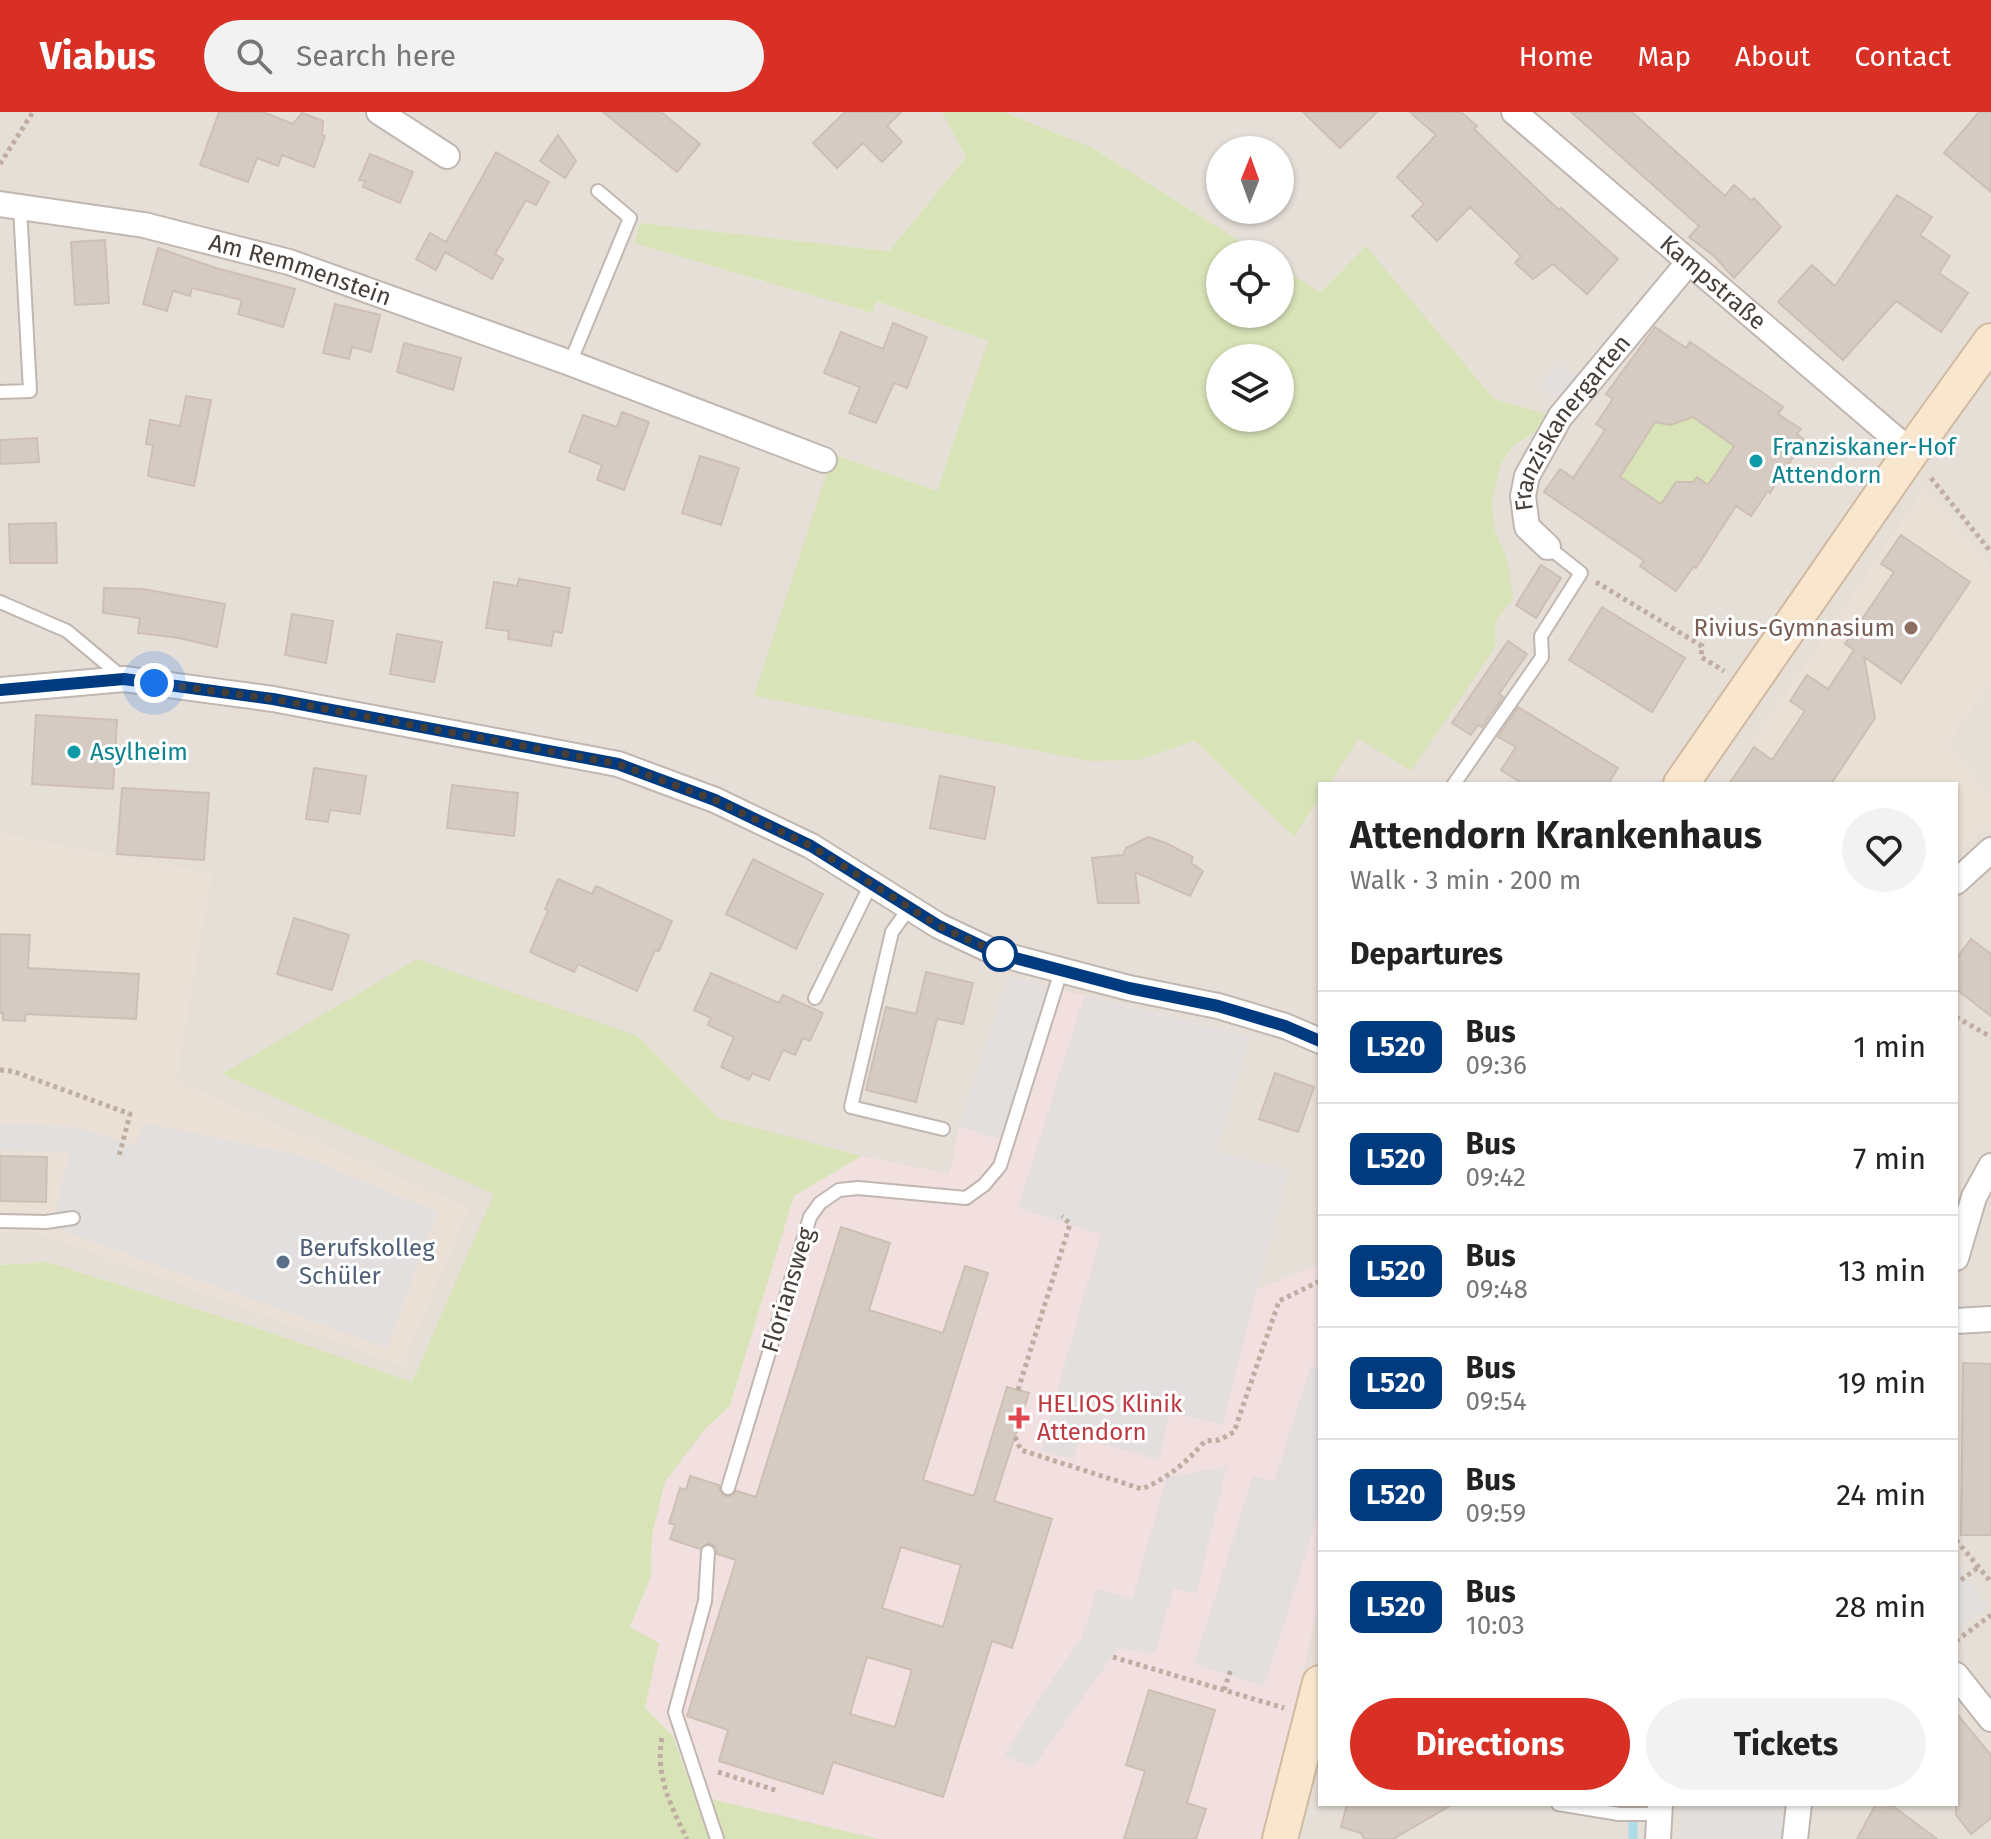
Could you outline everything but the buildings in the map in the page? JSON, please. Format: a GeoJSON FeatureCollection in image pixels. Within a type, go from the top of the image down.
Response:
{"type":"FeatureCollection","features":[{"type":"Feature","properties":{"kind":"main road"},"geometry":{"type":"LineString","coordinates":[[1682,782],[1991,341]]}},
{"type":"Feature","properties":{"kind":"main road"},"geometry":{"type":"LineString","coordinates":[[1280,1839],[1318,1691]]}},
{"type":"Feature","properties":{"kind":"street"},"geometry":{"type":"LineString","coordinates":[[379,112],[447,156]]}},
{"type":"Feature","properties":{"kind":"street","name":"Kampstraße"},"geometry":{"type":"LineString","coordinates":[[1514,112],[1911,452]]}},
{"type":"Feature","properties":{"kind":"street","name":"Am Remmenstein"},"geometry":{"type":"LineString","coordinates":[[10,206],[144,225],[289,262],[570,363],[824,460]]}},
{"type":"Feature","properties":{"kind":"street","name":"Franziskanergarten"},"geometry":{"type":"LineString","coordinates":[[1548,547],[1527,527],[1523,496],[1527,476],[1560,417],[1688,263]]}},
{"type":"Feature","properties":{"kind":"street"},"geometry":{"type":"LineString","coordinates":[[0,690],[124,679],[273,699],[618,764],[715,800],[811,846],[939,926],[996,953],[1061,971],[1218,1006],[1285,1026],[1318,1040]]}},
{"type":"Feature","properties":{"kind":"street"},"geometry":{"type":"LineString","coordinates":[[1958,880],[1991,850]]}},
{"type":"Feature","properties":{"kind":"street"},"geometry":{"type":"LineString","coordinates":[[1958,1251],[1974,1197],[1991,1166]]}},
{"type":"Feature","properties":{"kind":"street"},"geometry":{"type":"LineString","coordinates":[[1958,1321],[1991,1319]]}},
{"type":"Feature","properties":{"kind":"street"},"geometry":{"type":"LineString","coordinates":[[1958,1678],[1991,1719]]}},
{"type":"Feature","properties":{"kind":"street"},"geometry":{"type":"LineString","coordinates":[[1795,1839],[1799,1806]]}},
{"type":"Feature","properties":{"kind":"street"},"geometry":{"type":"LineString","coordinates":[[1657,1810],[1658,1839]]}},
{"type":"Feature","properties":{"kind":"lane"},"geometry":{"type":"LineString","coordinates":[[570,363],[630,218],[598,191]]}},
{"type":"Feature","properties":{"kind":"lane","name":"Am Remmenstein"},"geometry":{"type":"LineString","coordinates":[[0,392],[30,391],[10,206]]}},
{"type":"Feature","properties":{"kind":"lane","name":"Franziskanergarten"},"geometry":{"type":"LineString","coordinates":[[1548,547],[1581,573]]}},
{"type":"Feature","properties":{"kind":"lane"},"geometry":{"type":"LineString","coordinates":[[1455,782],[1542,657],[1541,636],[1581,573]]}},
{"type":"Feature","properties":{"kind":"lane"},"geometry":{"type":"LineString","coordinates":[[0,602],[67,631],[124,679]]}},
{"type":"Feature","properties":{"kind":"lane"},"geometry":{"type":"LineString","coordinates":[[815,998],[871,884]]}},
{"type":"Feature","properties":{"kind":"lane"},"geometry":{"type":"LineString","coordinates":[[910,907],[892,932],[851,1107],[943,1129]]}},
{"type":"Feature","properties":{"kind":"lane","name":"Floriansweg"},"geometry":{"type":"LineString","coordinates":[[728,1488],[810,1217],[820,1203],[839,1190],[858,1188],[966,1198],[984,1185],[1000,1166],[1061,971]]}},
{"type":"Feature","properties":{"kind":"lane"},"geometry":{"type":"LineString","coordinates":[[0,1221],[46,1222],[73,1218]]}},
{"type":"Feature","properties":{"kind":"lane"},"geometry":{"type":"LineString","coordinates":[[708,1552],[705,1601],[675,1712],[717,1839]]}},
{"type":"Feature","properties":{"kind":"lane"},"geometry":{"type":"LineString","coordinates":[[1570,1806],[1619,1814],[1657,1810]]}},
{"type":"Feature","properties":{"kind":"path"},"geometry":{"type":"LineString","coordinates":[[0,164],[33,112]]}},
{"type":"Feature","properties":{"kind":"path"},"geometry":{"type":"LineString","coordinates":[[1911,452],[1991,552]]}},
{"type":"Feature","properties":{"kind":"path"},"geometry":{"type":"LineString","coordinates":[[1581,573],[1702,646],[1701,657],[1749,687]]}},
{"type":"Feature","properties":{"kind":"path"},"geometry":{"type":"LineString","coordinates":[[1958,1018],[1991,1037]]}},
{"type":"Feature","properties":{"kind":"path"},"geometry":{"type":"LineString","coordinates":[[0,1070],[12,1071],[130,1114],[119,1156]]}},
{"type":"Feature","properties":{"kind":"path"},"geometry":{"type":"LineString","coordinates":[[1018,1390],[1070,1224],[1062,1216]]}},
{"type":"Feature","properties":{"kind":"path"},"geometry":{"type":"LineString","coordinates":[[1015,1437],[1021,1450],[1142,1489],[1167,1477],[1187,1462],[1205,1441],[1219,1440],[1234,1432],[1279,1301],[1318,1282]]}},
{"type":"Feature","properties":{"kind":"path"},"geometry":{"type":"LineString","coordinates":[[1958,1542],[1991,1582]]}},
{"type":"Feature","properties":{"kind":"path"},"geometry":{"type":"LineString","coordinates":[[1961,1580],[1979,1567]]}},
{"type":"Feature","properties":{"kind":"path"},"geometry":{"type":"LineString","coordinates":[[1958,1640],[1991,1615]]}},
{"type":"Feature","properties":{"kind":"path"},"geometry":{"type":"LineString","coordinates":[[1113,1657],[1287,1708]]}},
{"type":"Feature","properties":{"kind":"path"},"geometry":{"type":"LineString","coordinates":[[1224,1690],[1231,1669]]}},
{"type":"Feature","properties":{"kind":"path"},"geometry":{"type":"LineString","coordinates":[[675,1712],[661,1739],[659,1764],[666,1797],[687,1839]]}},
{"type":"Feature","properties":{"kind":"path"},"geometry":{"type":"LineString","coordinates":[[698,1778],[715,1772],[778,1791]]}},
{"type":"Feature","properties":{"kind":"shaded area"},"geometry":{"type":"Polygon","coordinates":[[[0,112],[942,112],[966,157],[889,251],[640,223],[634,243],[871,313],[875,301],[989,341],[937,491],[834,454],[1139,760],[1195,741],[1294,837],[1318,801],[1318,1806],[1958,1806],[1958,782],[1330,782],[1359,739],[1495,648],[1495,622],[1507,558],[1494,528],[1492,501],[1500,466],[1513,446],[1534,433],[1545,414],[1494,399],[1366,247],[1320,292],[1294,276],[1294,240],[1238,240],[1213,224],[1294,224],[1294,136],[1206,136],[1206,220],[1093,148],[1004,112],[1991,112],[1991,1839],[717,1839],[705,1798],[861,1156],[719,1118],[638,1036],[495,1194],[412,1382],[257,1328],[47,1262],[0,1265],[0,112]]]}},
{"type":"Feature","properties":{"kind":"shaded area"},"geometry":{"type":"Polygon","coordinates":[[[1558,364],[1577,377],[1559,399],[1542,386],[1558,364]]]}},
{"type":"Feature","properties":{"kind":"shaded area","name":"Rivius-Gymnasium"},"geometry":{"type":"Polygon","coordinates":[[[1925,487],[1985,560],[1991,573],[1991,682],[1947,745],[1991,795],[1991,824],[1958,853],[1958,782],[1726,782],[1925,487]]]}},
{"type":"Feature","properties":{"kind":"shaded area"},"geometry":{"type":"Polygon","coordinates":[[[0,833],[212,874],[176,1081],[470,1208],[402,1366],[38,1233],[0,1232],[0,833]]]}},
{"type":"Feature","properties":{"kind":"shaded area","name":"HELIOS Klinik Attendorn"},"geometry":{"type":"Polygon","coordinates":[[[1008,976],[1249,1037],[1216,1152],[1288,1171],[1258,1289],[1318,1265],[1318,1607],[1264,1839],[878,1839],[694,1795],[673,1736],[645,1708],[659,1643],[630,1628],[651,1577],[652,1535],[665,1482],[705,1429],[730,1406],[794,1196],[862,1156],[949,1174],[960,1126],[1008,976]]]}},
{"type":"Feature","properties":{"kind":"shaded area"},"geometry":{"type":"Polygon","coordinates":[[[1008,976],[1056,989],[1008,1142],[960,1126],[1008,976]]]}},
{"type":"Feature","properties":{"kind":"shaded area"},"geometry":{"type":"Polygon","coordinates":[[[1084,996],[1249,1037],[1216,1152],[1288,1171],[1222,1425],[1170,1412],[1159,1460],[1080,1438],[1074,1459],[1041,1450],[1101,1234],[1018,1208],[1084,996]]]}},
{"type":"Feature","properties":{"kind":"shaded area","name":"Berufskolleg Schüler"},"geometry":{"type":"Polygon","coordinates":[[[0,1123],[74,1127],[136,1145],[145,1123],[300,1155],[437,1212],[387,1348],[52,1227],[69,1153],[0,1150],[0,1123]]]}},
{"type":"Feature","properties":{"kind":"shaded area"},"geometry":{"type":"Polygon","coordinates":[[[1311,1366],[1318,1368],[1318,1515],[1264,1686],[1194,1664],[1253,1476],[1274,1482],[1311,1366]]]}},
{"type":"Feature","properties":{"kind":"shaded area"},"geometry":{"type":"Polygon","coordinates":[[[1227,1467],[1196,1593],[1174,1588],[1154,1654],[1118,1648],[1033,1767],[1004,1756],[1082,1637],[1097,1589],[1132,1599],[1167,1477],[1227,1467]]]}},
{"type":"Feature","properties":{"kind":"shaded area"},"geometry":{"type":"Polygon","coordinates":[[[1958,1568],[1988,1606],[1958,1630],[1958,1568]]]}},
{"type":"Feature","properties":{"kind":"shaded area"},"geometry":{"type":"Polygon","coordinates":[[[1680,1806],[1785,1806],[1782,1839],[1681,1839],[1680,1806]]]}},
{"type":"Feature","properties":{"kind":"green space"},"geometry":{"type":"Polygon","coordinates":[[[942,112],[1004,112],[1093,148],[1206,220],[1206,224],[1213,224],[1238,240],[1206,240],[1206,328],[1294,328],[1294,276],[1320,292],[1366,246],[1494,399],[1546,414],[1534,433],[1513,446],[1500,466],[1492,501],[1494,528],[1507,558],[1513,599],[1495,622],[1495,648],[1411,771],[1359,739],[1330,782],[1318,782],[1318,801],[1294,837],[1195,741],[1139,760],[1090,761],[754,696],[833,454],[937,491],[988,341],[876,301],[872,313],[634,243],[640,223],[889,251],[966,157],[942,112]]]}},
{"type":"Feature","properties":{"kind":"green space"},"geometry":{"type":"Polygon","coordinates":[[[1690,415],[1734,446],[1708,485],[1697,477],[1688,490],[1676,482],[1652,518],[1620,496],[1618,473],[1621,475],[1656,421],[1674,424],[1690,415]]]}},
{"type":"Feature","properties":{"kind":"green space"},"geometry":{"type":"Polygon","coordinates":[[[417,959],[638,1036],[719,1118],[862,1156],[794,1196],[730,1406],[705,1429],[665,1482],[652,1535],[651,1577],[630,1627],[659,1643],[645,1708],[673,1736],[694,1795],[878,1839],[0,1839],[0,1265],[47,1262],[257,1328],[412,1382],[494,1194],[222,1074],[417,959]]]}},
{"type":"Feature","properties":{"kind":"waterway"},"geometry":{"type":"LineString","coordinates":[[1633,1806],[1633,1839]]}},
{"type":"Feature","properties":{"kind":"bus line","name":"L520"},"geometry":{"type":"LineString","coordinates":[[0,690],[124,679],[273,699],[618,764],[715,800],[811,846],[939,926],[996,953],[1129,988],[1218,1006],[1285,1026],[1318,1040]]}},
{"type":"Feature","properties":{"kind":"place","name":"Franziskaner-Hof Attendorn"},"geometry":{"type":"Point","coordinates":[1756,461]}},
{"type":"Feature","properties":{"kind":"place","name":"Rivius-Gymnasium"},"geometry":{"type":"Point","coordinates":[1911,628]}},
{"type":"Feature","properties":{"kind":"place","name":"Asylheim"},"geometry":{"type":"Point","coordinates":[74,752]}},
{"type":"Feature","properties":{"kind":"place","name":"Berufskolleg Schüler"},"geometry":{"type":"Point","coordinates":[283,1262]}},
{"type":"Feature","properties":{"kind":"place","name":"HELIOS Klinik Attendorn"},"geometry":{"type":"Point","coordinates":[1019,1418]}},
{"type":"Feature","properties":{"kind":"route"},"geometry":{"type":"LineString","coordinates":[[154,683],[273,699],[618,764],[715,800],[811,846],[939,926],[1000,954]]}}]}
